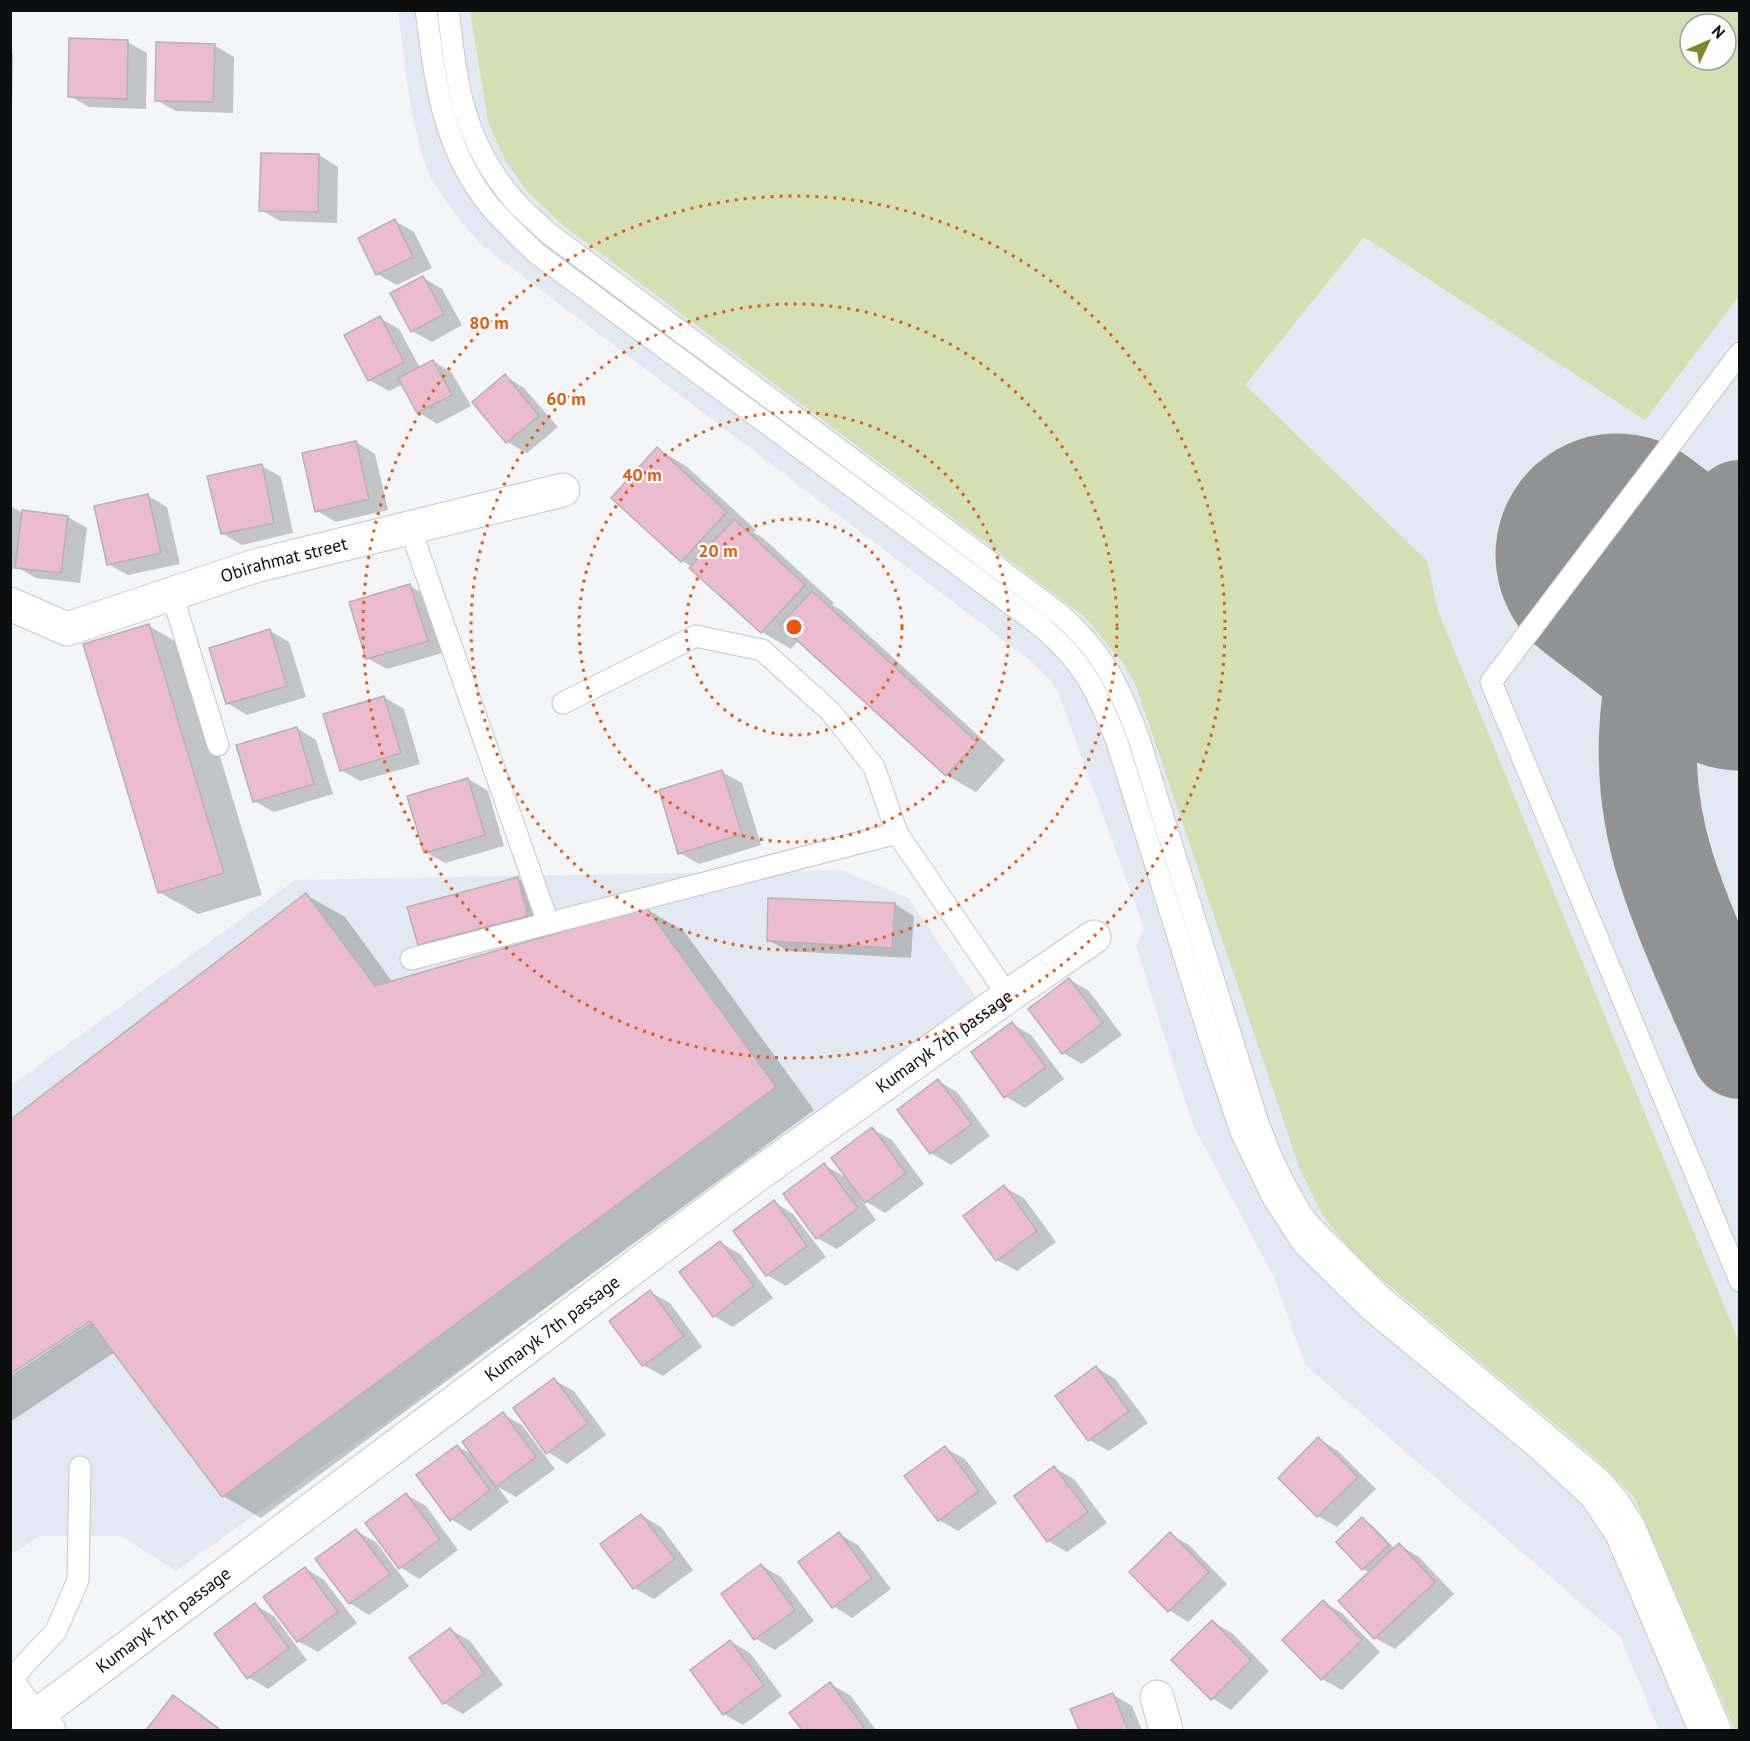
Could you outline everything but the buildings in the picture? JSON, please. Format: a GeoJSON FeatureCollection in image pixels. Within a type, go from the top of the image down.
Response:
{"type":"FeatureCollection","features":[{"type":"Feature","properties":{"kind":"street","name":"Obirahmat street"},"geometry":{"type":"LineString","coordinates":[[10,604],[67,628],[255,566],[563,490]]}},
{"type":"Feature","properties":{"kind":"street","name":"Kumaryk 7th passage"},"geometry":{"type":"LineString","coordinates":[[33,1727],[753,1178],[1094,937]]}},
{"type":"Feature","properties":{"kind":"street"},"geometry":{"type":"LineString","coordinates":[[10,1686],[33,1727]]}},
{"type":"Feature","properties":{"kind":"street"},"geometry":{"type":"LineString","coordinates":[[1157,1697],[1166,1731]]}},
{"type":"Feature","properties":{"kind":"lane"},"geometry":{"type":"LineString","coordinates":[[426,10],[435,83],[447,126],[471,178],[500,218],[536,253],[1042,627],[1080,664],[1098,694],[1117,742],[1241,1132],[1273,1198],[1303,1244],[1369,1309],[1538,1449],[1591,1498],[1616,1535],[1699,1731]]}},
{"type":"Feature","properties":{"kind":"lane"},"geometry":{"type":"LineString","coordinates":[[448,10],[458,86],[467,120],[487,163],[513,200],[548,233],[1060,614],[1097,652],[1117,683],[1138,736],[1258,1123],[1271,1156],[1302,1215],[1324,1240],[1380,1294],[1595,1475],[1617,1499],[1634,1525],[1721,1731]]}},
{"type":"Feature","properties":{"kind":"lane"},"geometry":{"type":"LineString","coordinates":[[1740,353],[1491,682],[1740,1281]]}},
{"type":"Feature","properties":{"kind":"lane"},"geometry":{"type":"LineString","coordinates":[[410,528],[548,923]]}},
{"type":"Feature","properties":{"kind":"lane"},"geometry":{"type":"LineString","coordinates":[[172,594],[218,745]]}},
{"type":"Feature","properties":{"kind":"lane"},"geometry":{"type":"LineString","coordinates":[[563,703],[696,636],[762,650],[830,711],[874,768],[897,833],[1008,996]]}},
{"type":"Feature","properties":{"kind":"lane"},"geometry":{"type":"LineString","coordinates":[[411,959],[897,833]]}},
{"type":"Feature","properties":{"kind":"lane"},"geometry":{"type":"LineString","coordinates":[[10,1680],[56,1631],[78,1580],[80,1467]]}},
{"type":"Feature","properties":{"kind":"shaded area"},"geometry":{"type":"Polygon","coordinates":[[[398,11],[1739,11],[1739,1730],[1659,1730],[1620,1637],[1305,1365],[1274,1277],[1192,1123],[1136,946],[1144,928],[1059,695],[1051,681],[1031,661],[483,246],[442,195],[430,176],[422,156],[410,104],[398,11]]]}},
{"type":"Feature","properties":{"kind":"shaded area"},"geometry":{"type":"Polygon","coordinates":[[[841,870],[908,898],[977,999],[176,1571],[121,1536],[41,1536],[11,1554],[10,1086],[295,880],[841,870]]]}},
{"type":"Feature","properties":{"kind":"green space"},"geometry":{"type":"Polygon","coordinates":[[[470,11],[1739,11],[1739,296],[1645,420],[1364,237],[1245,385],[1427,561],[1438,611],[1739,1342],[1739,1730],[1735,1730],[1634,1497],[1599,1461],[1360,1261],[1323,1216],[1300,1169],[1136,686],[1124,664],[1085,617],[563,225],[527,191],[506,162],[488,122],[470,11]]]}},
{"type":"Feature","properties":{"kind":"taxiway"},"geometry":{"type":"LineString","coordinates":[[1740,509],[1678,605],[1657,669],[1648,735],[1651,803],[1666,868],[1692,937],[1740,1050]]}},
{"type":"Feature","properties":{"kind":"runway"},"geometry":{"type":"LineString","coordinates":[[1617,555],[1740,649]]}}]}
